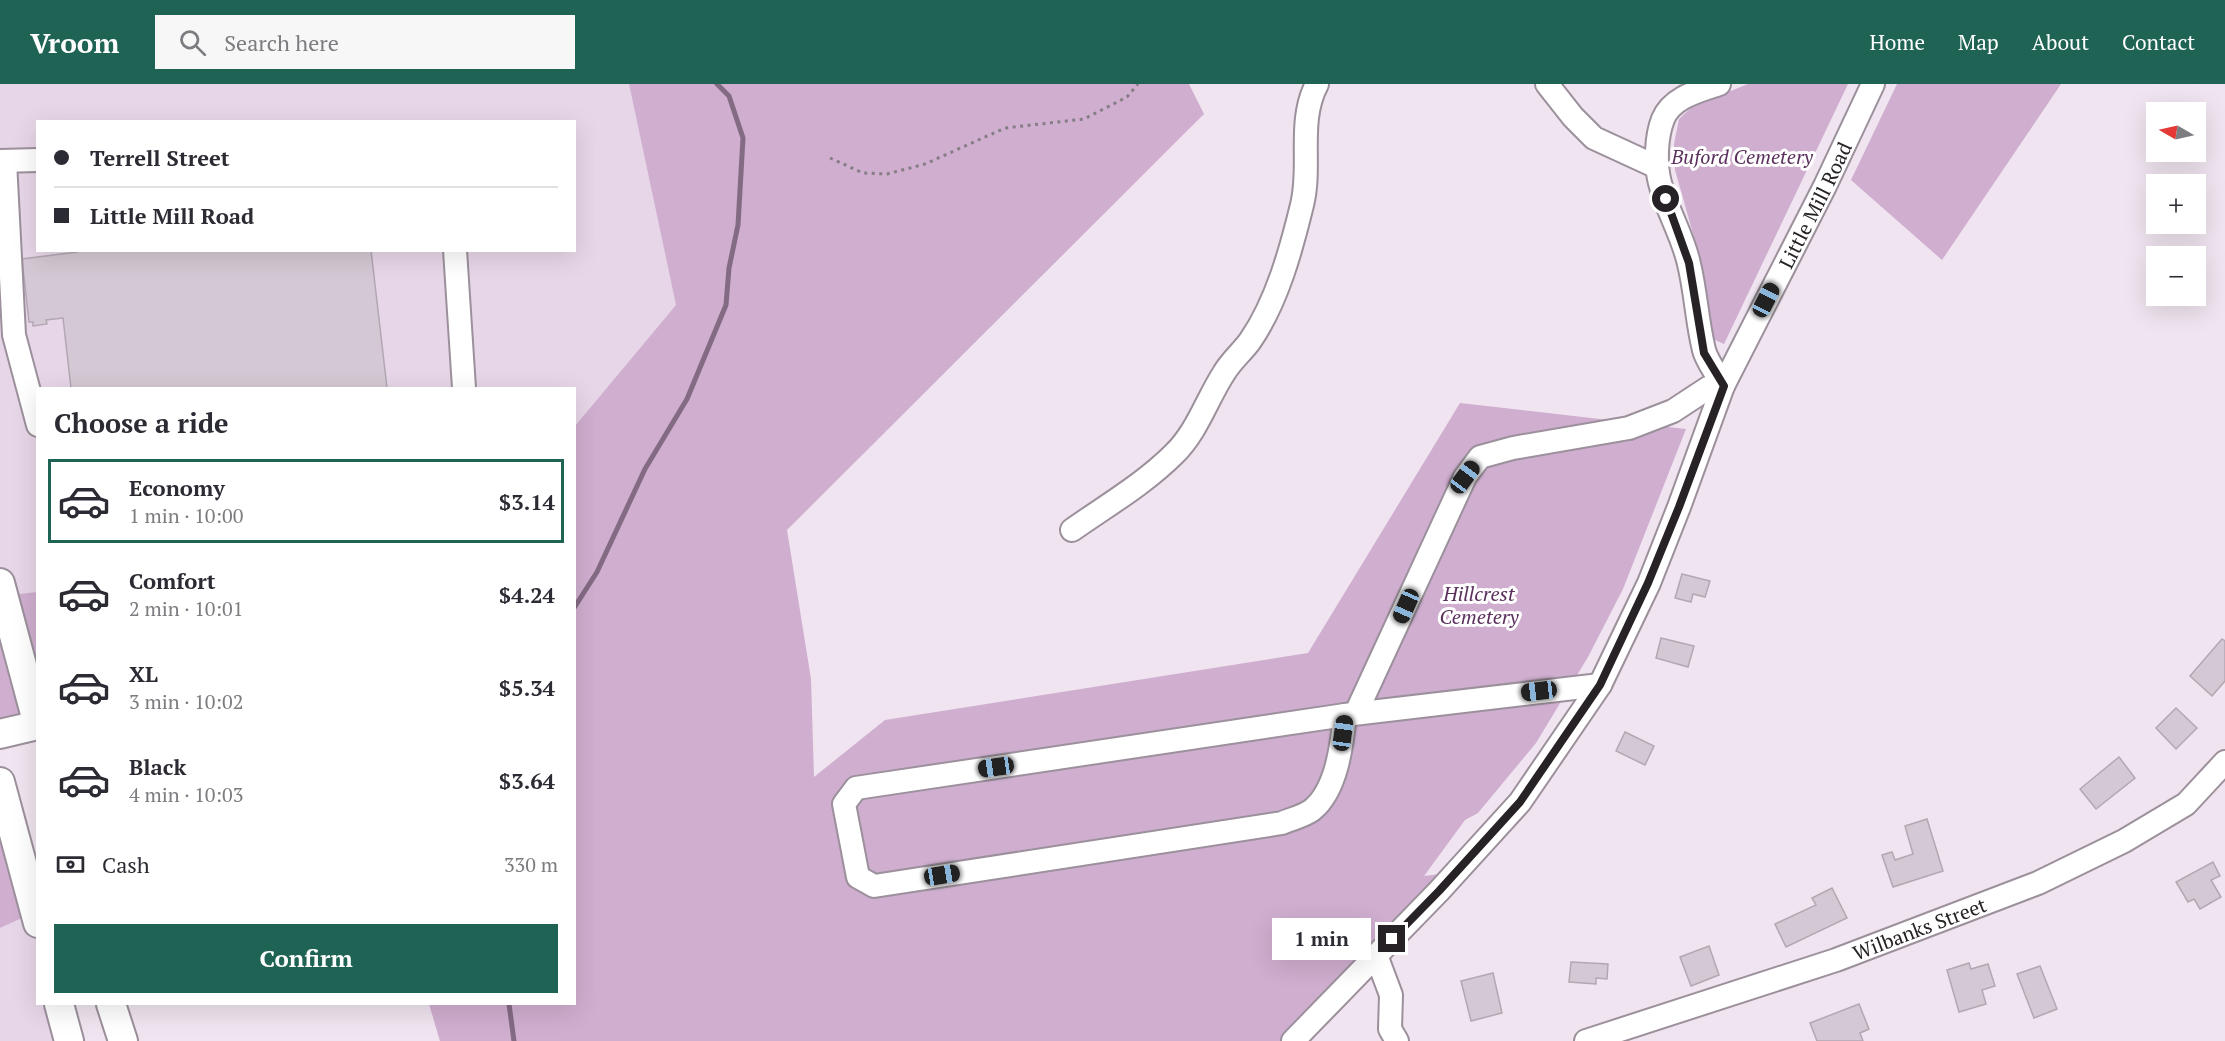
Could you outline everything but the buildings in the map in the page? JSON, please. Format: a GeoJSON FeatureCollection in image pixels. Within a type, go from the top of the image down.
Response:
{"type":"FeatureCollection","features":[{"type":"Feature","properties":{"kind":"main road"},"geometry":{"type":"LineString","coordinates":[[0,583],[36,718]]}},
{"type":"Feature","properties":{"kind":"main road"},"geometry":{"type":"LineString","coordinates":[[0,734],[36,725]]}},
{"type":"Feature","properties":{"kind":"main road"},"geometry":{"type":"LineString","coordinates":[[0,782],[36,916]]}},
{"type":"Feature","properties":{"kind":"main road"},"geometry":{"type":"LineString","coordinates":[[58,1005],[69,1041]]}},
{"type":"Feature","properties":{"kind":"main road"},"geometry":{"type":"LineString","coordinates":[[111,1005],[123,1041]]}},
{"type":"Feature","properties":{"kind":"street"},"geometry":{"type":"LineString","coordinates":[[1072,530],[1154,474],[1177,452],[1195,425],[1224,372],[1255,333],[1278,284],[1302,204],[1309,103],[1317,84]]}},
{"type":"Feature","properties":{"kind":"street"},"geometry":{"type":"LineString","coordinates":[[1547,84],[1573,117],[1594,138],[1657,167]]}},
{"type":"Feature","properties":{"kind":"street"},"geometry":{"type":"LineString","coordinates":[[1600,685],[1351,714],[856,788],[844,804],[858,877],[874,886],[1282,823],[1312,810],[1328,789],[1336,770],[1351,714],[1465,477],[1480,457],[1513,448],[1629,428],[1673,411],[1708,388],[1724,386],[1704,353],[1689,263],[1660,183],[1657,167],[1659,134],[1664,117],[1675,103],[1690,94],[1719,84]]}},
{"type":"Feature","properties":{"kind":"street","name":"Little Mill Road"},"geometry":{"type":"LineString","coordinates":[[1293,1041],[1316,1032],[1376,955],[1439,891],[1520,802],[1600,685],[1648,583],[1724,386],[1825,186],[1873,84]]}},
{"type":"Feature","properties":{"kind":"street"},"geometry":{"type":"LineString","coordinates":[[36,160],[2,161],[14,335],[36,418]]}},
{"type":"Feature","properties":{"kind":"street"},"geometry":{"type":"LineString","coordinates":[[455,252],[464,387]]}},
{"type":"Feature","properties":{"kind":"street","name":"Wilbanks Street"},"geometry":{"type":"LineString","coordinates":[[1586,1041],[1836,960],[2038,883],[2124,841],[2186,804],[2225,762]]}},
{"type":"Feature","properties":{"kind":"street"},"geometry":{"type":"LineString","coordinates":[[1376,955],[1391,995],[1390,1029],[1397,1041]]}},
{"type":"Feature","properties":{"kind":"path"},"geometry":{"type":"LineString","coordinates":[[830,158],[863,173],[887,174],[925,164],[1005,128],[1084,119],[1127,97],[1138,84]]}},
{"type":"Feature","properties":{"kind":"shaded area"},"geometry":{"type":"Polygon","coordinates":[[[0,84],[629,84],[676,305],[576,425],[576,387],[36,387],[36,592],[0,596],[0,84]]]}},
{"type":"Feature","properties":{"kind":"shaded area"},"geometry":{"type":"Polygon","coordinates":[[[36,911],[36,1005],[73,1005],[86,1041],[0,1041],[0,928],[36,911]]]}},
{"type":"Feature","properties":{"kind":"green space","name":"Hillcrest Cemetery"},"geometry":{"type":"Polygon","coordinates":[[[629,84],[1189,84],[1204,114],[787,530],[811,679],[814,777],[885,720],[1308,653],[1460,403],[1686,429],[1623,589],[1588,657],[1536,743],[1478,813],[1465,820],[1424,876],[1449,873],[1325,991],[1299,1041],[440,1041],[429,1005],[576,1005],[576,425],[676,305],[629,84]]]}},
{"type":"Feature","properties":{"kind":"green space","name":"Buford Cemetery"},"geometry":{"type":"Polygon","coordinates":[[[1748,84],[1848,84],[1724,344],[1715,340],[1712,332],[1703,269],[1675,170],[1674,144],[1679,119],[1693,106],[1748,84]]]}},
{"type":"Feature","properties":{"kind":"green space","name":"Buford Cemetery"},"geometry":{"type":"Polygon","coordinates":[[[1897,84],[2061,84],[1942,260],[1851,180],[1897,84]]]}},
{"type":"Feature","properties":{"kind":"green space"},"geometry":{"type":"Polygon","coordinates":[[[36,592],[36,731],[0,739],[0,596],[36,592]]]}},
{"type":"Feature","properties":{"kind":"green space"},"geometry":{"type":"Polygon","coordinates":[[[0,794],[36,911],[0,928],[0,794]]]}},
{"type":"Feature","properties":{"kind":"waterway"},"geometry":{"type":"LineString","coordinates":[[576,605],[597,572],[645,469],[687,399],[726,305],[729,268],[738,225],[743,138],[729,96],[717,84]]}},
{"type":"Feature","properties":{"kind":"waterway"},"geometry":{"type":"LineString","coordinates":[[509,1005],[514,1041]]}},
{"type":"Feature","properties":{"kind":"route"},"geometry":{"type":"LineString","coordinates":[[1392,939],[1520,802],[1600,685],[1648,583],[1724,386],[1704,353],[1689,263],[1666,199]]}}]}
